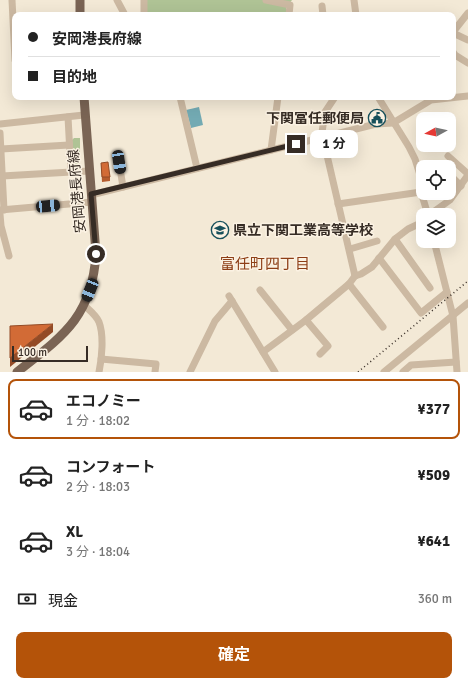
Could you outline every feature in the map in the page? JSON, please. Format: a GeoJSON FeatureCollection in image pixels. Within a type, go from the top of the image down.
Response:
{"type":"FeatureCollection","features":[{"type":"Feature","properties":{"kind":"main road"},"geometry":{"type":"LineString","coordinates":[[80,0],[80,12]]}},
{"type":"Feature","properties":{"kind":"main road","name":"安岡港長府線"},"geometry":{"type":"LineString","coordinates":[[17,372],[56,342],[71,326],[84,305],[95,271],[96,254],[84,100]]}},
{"type":"Feature","properties":{"kind":"street"},"geometry":{"type":"LineString","coordinates":[[12,0],[13,12]]}},
{"type":"Feature","properties":{"kind":"street"},"geometry":{"type":"LineString","coordinates":[[117,0],[123,12]]}},
{"type":"Feature","properties":{"kind":"street"},"geometry":{"type":"LineString","coordinates":[[144,0],[144,12]]}},
{"type":"Feature","properties":{"kind":"street"},"geometry":{"type":"LineString","coordinates":[[266,0],[290,5],[290,12]]}},
{"type":"Feature","properties":{"kind":"street"},"geometry":{"type":"LineString","coordinates":[[354,0],[356,12]]}},
{"type":"Feature","properties":{"kind":"street"},"geometry":{"type":"LineString","coordinates":[[322,6],[323,12]]}},
{"type":"Feature","properties":{"kind":"street"},"geometry":{"type":"LineString","coordinates":[[456,29],[467,16]]}},
{"type":"Feature","properties":{"kind":"street"},"geometry":{"type":"LineString","coordinates":[[456,34],[468,40]]}},
{"type":"Feature","properties":{"kind":"street"},"geometry":{"type":"LineString","coordinates":[[456,56],[468,62]]}},
{"type":"Feature","properties":{"kind":"street"},"geometry":{"type":"LineString","coordinates":[[456,97],[468,96]]}},
{"type":"Feature","properties":{"kind":"street"},"geometry":{"type":"LineString","coordinates":[[181,100],[197,168]]}},
{"type":"Feature","properties":{"kind":"street"},"geometry":{"type":"LineString","coordinates":[[271,150],[278,100]]}},
{"type":"Feature","properties":{"kind":"street"},"geometry":{"type":"LineString","coordinates":[[333,100],[326,112],[321,134],[355,276]]}},
{"type":"Feature","properties":{"kind":"street"},"geometry":{"type":"LineString","coordinates":[[380,100],[409,147],[416,162]]}},
{"type":"Feature","properties":{"kind":"street"},"geometry":{"type":"LineString","coordinates":[[1,212],[92,198],[123,187],[197,168],[376,124],[393,122],[423,100]]}},
{"type":"Feature","properties":{"kind":"street"},"geometry":{"type":"LineString","coordinates":[[0,124],[84,115]]}},
{"type":"Feature","properties":{"kind":"street"},"geometry":{"type":"LineString","coordinates":[[68,117],[71,172]]}},
{"type":"Feature","properties":{"kind":"street"},"geometry":{"type":"LineString","coordinates":[[0,133],[2,176],[1,226],[9,256]]}},
{"type":"Feature","properties":{"kind":"street"},"geometry":{"type":"LineString","coordinates":[[1,150],[69,145]]}},
{"type":"Feature","properties":{"kind":"street"},"geometry":{"type":"LineString","coordinates":[[438,208],[450,200],[468,175],[448,156]]}},
{"type":"Feature","properties":{"kind":"street"},"geometry":{"type":"LineString","coordinates":[[119,162],[123,187]]}},
{"type":"Feature","properties":{"kind":"street"},"geometry":{"type":"LineString","coordinates":[[2,176],[89,171]]}},
{"type":"Feature","properties":{"kind":"street"},"geometry":{"type":"LineString","coordinates":[[456,181],[461,186]]}},
{"type":"Feature","properties":{"kind":"street"},"geometry":{"type":"LineString","coordinates":[[338,204],[416,193]]}},
{"type":"Feature","properties":{"kind":"street"},"geometry":{"type":"LineString","coordinates":[[263,352],[306,320],[349,284],[355,276],[372,267],[395,239],[408,229],[416,225]]}},
{"type":"Feature","properties":{"kind":"street"},"geometry":{"type":"LineString","coordinates":[[395,239],[430,288]]}},
{"type":"Feature","properties":{"kind":"street"},"geometry":{"type":"LineString","coordinates":[[350,250],[377,240]]}},
{"type":"Feature","properties":{"kind":"street"},"geometry":{"type":"LineString","coordinates":[[436,248],[453,316],[458,372]]}},
{"type":"Feature","properties":{"kind":"street"},"geometry":{"type":"LineString","coordinates":[[379,258],[421,312],[447,292]]}},
{"type":"Feature","properties":{"kind":"street"},"geometry":{"type":"LineString","coordinates":[[349,284],[371,315],[383,327]]}},
{"type":"Feature","properties":{"kind":"street"},"geometry":{"type":"LineString","coordinates":[[260,290],[292,330]]}},
{"type":"Feature","properties":{"kind":"street"},"geometry":{"type":"LineString","coordinates":[[190,372],[215,321],[230,298],[275,372]]}},
{"type":"Feature","properties":{"kind":"street"},"geometry":{"type":"LineString","coordinates":[[384,372],[468,303]]}},
{"type":"Feature","properties":{"kind":"street"},"geometry":{"type":"LineString","coordinates":[[84,305],[99,322],[102,341],[102,359],[99,372]]}},
{"type":"Feature","properties":{"kind":"street"},"geometry":{"type":"LineString","coordinates":[[306,320],[328,346],[320,354]]}},
{"type":"Feature","properties":{"kind":"street"},"geometry":{"type":"LineString","coordinates":[[102,359],[156,364],[155,372]]}},
{"type":"Feature","properties":{"kind":"street"},"geometry":{"type":"LineString","coordinates":[[403,372],[411,365],[456,362]]}},
{"type":"Feature","properties":{"kind":"green space"},"geometry":{"type":"Polygon","coordinates":[[[147,0],[292,0],[286,8],[286,12],[147,12],[147,0]]]}},
{"type":"Feature","properties":{"kind":"green space"},"geometry":{"type":"Polygon","coordinates":[[[74,138],[80,138],[80,166],[75,166],[73,164],[72,140],[74,138]]]}},
{"type":"Feature","properties":{"kind":"water"},"geometry":{"type":"Polygon","coordinates":[[[199,107],[203,125],[191,128],[186,110],[199,107]]]}},
{"type":"Feature","properties":{"kind":"building"},"geometry":{"type":"Polygon","coordinates":[[[108,162],[110,177],[102,177],[101,163],[108,162]]]}},
{"type":"Feature","properties":{"kind":"building"},"geometry":{"type":"Polygon","coordinates":[[[53,324],[10,358],[10,326],[53,324]]]}},
{"type":"Feature","properties":{"kind":"railway"},"geometry":{"type":"LineString","coordinates":[[358,372],[468,281]]}},
{"type":"Feature","properties":{"kind":"place","name":"下関冨任郵便局"},"geometry":{"type":"Point","coordinates":[377,118]}},
{"type":"Feature","properties":{"kind":"place","name":"県立下関工業高等学校"},"geometry":{"type":"Point","coordinates":[220,230]}},
{"type":"Feature","properties":{"kind":"district","name":"富任町四丁目"},"geometry":{"type":"Point","coordinates":[265,264]}},
{"type":"Feature","properties":{"kind":"route"},"geometry":{"type":"LineString","coordinates":[[96,254],[91,194],[296,144]]}}]}
